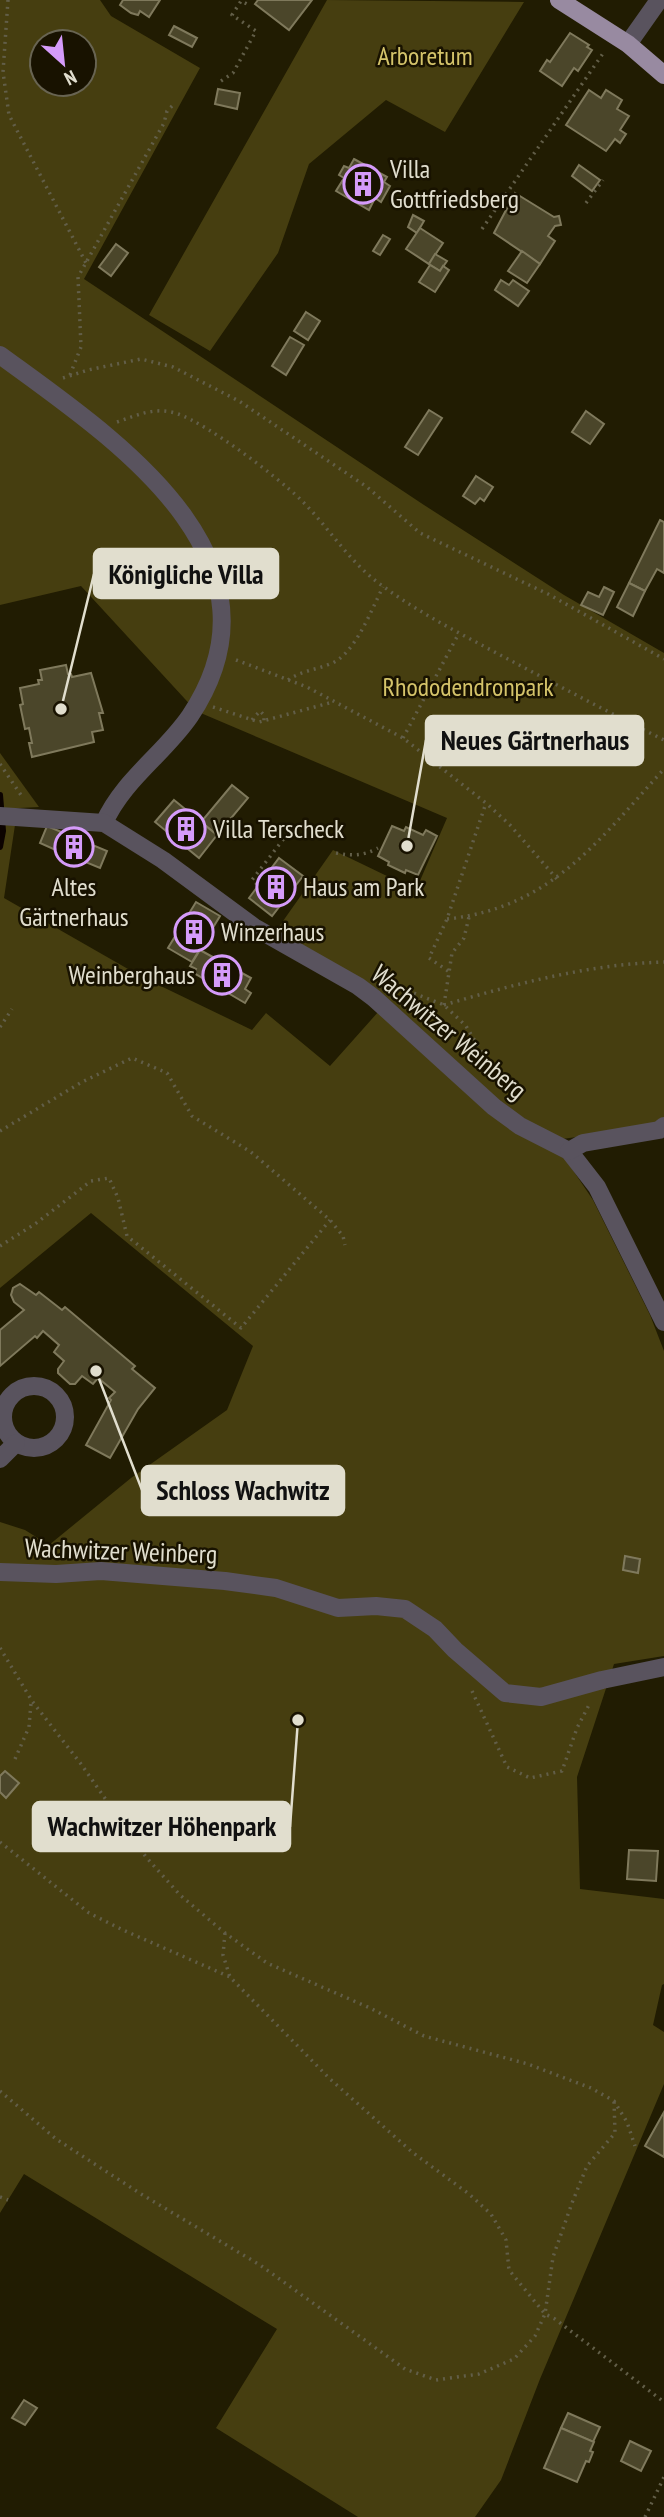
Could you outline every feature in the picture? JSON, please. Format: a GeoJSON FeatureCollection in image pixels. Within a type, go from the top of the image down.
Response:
{"type":"FeatureCollection","features":[{"type":"Feature","properties":{"kind":"main road"},"geometry":{"type":"LineString","coordinates":[[559,0],[628,44],[664,75]]}},
{"type":"Feature","properties":{"kind":"street"},"geometry":{"type":"LineString","coordinates":[[628,44],[659,0]]}},
{"type":"Feature","properties":{"kind":"street"},"geometry":{"type":"LineString","coordinates":[[0,355],[100,432],[144,471],[179,508],[207,552],[216,572],[223,617],[212,675],[194,709],[113,803],[104,823],[7,817]]}},
{"type":"Feature","properties":{"kind":"street","name":"Wachwitzer Weinberg"},"geometry":{"type":"LineString","coordinates":[[104,823],[163,860],[254,927],[358,986],[494,1107],[520,1126],[569,1151],[597,1187],[664,1322]]}},
{"type":"Feature","properties":{"kind":"street"},"geometry":{"type":"LineString","coordinates":[[569,1151],[583,1143],[659,1130],[664,1126]]}},
{"type":"Feature","properties":{"kind":"street"},"geometry":{"type":"LineString","coordinates":[[0,1459],[16,1443]]}},
{"type":"Feature","properties":{"kind":"street","name":"Wachwitzer Weinberg"},"geometry":{"type":"LineString","coordinates":[[0,1572],[55,1574],[101,1571],[225,1580],[276,1588],[338,1608],[376,1606],[405,1609],[435,1629],[505,1693],[541,1697],[664,1667]]}},
{"type":"Feature","properties":{"kind":"path"},"geometry":{"type":"LineString","coordinates":[[8,0],[3,72],[9,115],[86,263]]}},
{"type":"Feature","properties":{"kind":"path"},"geometry":{"type":"LineString","coordinates":[[221,81],[233,73],[256,31],[232,15],[241,1],[251,6]]}},
{"type":"Feature","properties":{"kind":"path"},"geometry":{"type":"LineString","coordinates":[[482,229],[605,50]]}},
{"type":"Feature","properties":{"kind":"path"},"geometry":{"type":"LineString","coordinates":[[60,400],[81,347],[78,276],[164,123],[167,111],[174,104]]}},
{"type":"Feature","properties":{"kind":"path"},"geometry":{"type":"LineString","coordinates":[[586,203],[603,180]]}},
{"type":"Feature","properties":{"kind":"path"},"geometry":{"type":"LineString","coordinates":[[41,385],[141,359],[173,367],[239,401],[367,487],[420,533],[548,594],[664,659]]}},
{"type":"Feature","properties":{"kind":"path"},"geometry":{"type":"LineString","coordinates":[[100,432],[146,411],[162,410],[180,414],[267,471],[301,499],[354,561],[383,587],[459,633],[664,740]]}},
{"type":"Feature","properties":{"kind":"path"},"geometry":{"type":"LineString","coordinates":[[288,680],[298,673],[331,664],[349,650],[383,587]]}},
{"type":"Feature","properties":{"kind":"path"},"geometry":{"type":"LineString","coordinates":[[402,738],[459,633]]}},
{"type":"Feature","properties":{"kind":"path"},"geometry":{"type":"LineString","coordinates":[[218,653],[334,701],[402,738],[486,803],[510,825],[556,879]]}},
{"type":"Feature","properties":{"kind":"path"},"geometry":{"type":"LineString","coordinates":[[194,709],[264,721],[334,701]]}},
{"type":"Feature","properties":{"kind":"path"},"geometry":{"type":"LineString","coordinates":[[252,720],[260,711],[264,715],[264,721]]}},
{"type":"Feature","properties":{"kind":"path"},"geometry":{"type":"LineString","coordinates":[[0,764],[37,817]]}},
{"type":"Feature","properties":{"kind":"path"},"geometry":{"type":"LineString","coordinates":[[447,919],[470,917],[520,899],[556,879],[586,854],[664,769]]}},
{"type":"Feature","properties":{"kind":"path"},"geometry":{"type":"LineString","coordinates":[[448,971],[429,958],[447,919],[486,803]]}},
{"type":"Feature","properties":{"kind":"path"},"geometry":{"type":"LineString","coordinates":[[257,884],[251,880],[295,824]]}},
{"type":"Feature","properties":{"kind":"path"},"geometry":{"type":"LineString","coordinates":[[336,853],[352,856],[366,854],[377,848]]}},
{"type":"Feature","properties":{"kind":"path"},"geometry":{"type":"LineString","coordinates":[[444,1005],[452,953],[464,938],[470,917]]}},
{"type":"Feature","properties":{"kind":"path"},"geometry":{"type":"LineString","coordinates":[[444,1005],[597,968],[664,962]]}},
{"type":"Feature","properties":{"kind":"path"},"geometry":{"type":"LineString","coordinates":[[386,982],[444,1005],[466,1026],[505,1090]]}},
{"type":"Feature","properties":{"kind":"path"},"geometry":{"type":"LineString","coordinates":[[0,1027],[12,1009]]}},
{"type":"Feature","properties":{"kind":"path"},"geometry":{"type":"LineString","coordinates":[[0,1132],[82,1082],[132,1058],[167,1073],[192,1116],[251,1152],[330,1220],[343,1236],[345,1245]]}},
{"type":"Feature","properties":{"kind":"path"},"geometry":{"type":"LineString","coordinates":[[0,1246],[36,1224],[91,1181],[109,1178],[118,1198],[127,1236],[241,1328],[330,1220]]}},
{"type":"Feature","properties":{"kind":"path"},"geometry":{"type":"LineString","coordinates":[[0,1648],[32,1701],[81,1764],[146,1857],[180,1895],[225,1933],[267,1963],[370,2008],[424,2036],[527,2064],[591,2088],[614,2101],[627,2122],[635,2146]]}},
{"type":"Feature","properties":{"kind":"path"},"geometry":{"type":"LineString","coordinates":[[469,1685],[507,1767],[530,1778],[562,1772],[577,1728],[602,1680]]}},
{"type":"Feature","properties":{"kind":"path"},"geometry":{"type":"LineString","coordinates":[[15,1759],[30,1727],[32,1701]]}},
{"type":"Feature","properties":{"kind":"path"},"geometry":{"type":"LineString","coordinates":[[0,1842],[89,1913],[230,1977],[341,2088],[412,2152],[469,2194],[491,2214],[506,2240],[509,2270],[545,2314],[664,2402]]}},
{"type":"Feature","properties":{"kind":"path"},"geometry":{"type":"LineString","coordinates":[[225,1933],[223,1955],[230,1977]]}},
{"type":"Feature","properties":{"kind":"path"},"geometry":{"type":"LineString","coordinates":[[0,2091],[55,2139],[260,2265],[405,2369],[436,2380],[479,2374],[514,2358],[535,2336],[545,2314],[553,2257],[572,2203],[587,2166],[615,2133],[614,2101]]}},
{"type":"Feature","properties":{"kind":"path"},"geometry":{"type":"LineString","coordinates":[[0,2197],[8,2200]]}},
{"type":"Feature","properties":{"kind":"path"},"geometry":{"type":"LineString","coordinates":[[645,2517],[664,2477]]}},
{"type":"Feature","properties":{"kind":"green space","name":"Rhododendronpark"},"geometry":{"type":"Polygon","coordinates":[[[0,0],[100,0],[111,16],[200,68],[84,279],[424,505],[564,595],[664,653],[664,1117],[657,1126],[562,1139],[498,1101],[276,931],[333,850],[416,890],[447,818],[196,711],[81,586],[0,605],[0,0]]]}},
{"type":"Feature","properties":{"kind":"green space","name":"Arboretum"},"geometry":{"type":"Polygon","coordinates":[[[327,0],[524,2],[445,132],[386,100],[309,164],[278,253],[210,351],[149,315],[327,0]]]}},
{"type":"Feature","properties":{"kind":"green space"},"geometry":{"type":"Polygon","coordinates":[[[0,753],[39,807],[0,809],[0,753]]]}},
{"type":"Feature","properties":{"kind":"green space"},"geometry":{"type":"Polygon","coordinates":[[[0,823],[15,825],[4,898],[142,977],[252,1030],[266,1013],[330,1066],[379,1011],[562,1154],[593,1200],[650,1315],[664,1351],[664,1656],[614,1664],[577,1777],[580,1889],[664,1899],[664,1984],[653,2025],[664,2032],[664,2084],[540,2379],[501,2480],[475,2517],[358,2517],[216,2428],[277,2329],[24,2174],[0,2213],[0,1522],[25,1530],[49,1545],[131,1478],[227,1410],[253,1346],[91,1213],[0,1288],[0,823]]]}},
{"type":"Feature","properties":{"kind":"building"},"geometry":{"type":"Polygon","coordinates":[[[123,0],[160,0],[149,17],[140,11],[138,15],[131,13],[120,5],[123,0]]]}},
{"type":"Feature","properties":{"kind":"building"},"geometry":{"type":"Polygon","coordinates":[[[258,0],[312,0],[289,30],[255,4],[258,0]]]}},
{"type":"Feature","properties":{"kind":"building"},"geometry":{"type":"Polygon","coordinates":[[[174,26],[197,38],[192,47],[169,35],[174,26]]]}},
{"type":"Feature","properties":{"kind":"building"},"geometry":{"type":"Polygon","coordinates":[[[570,33],[589,45],[587,47],[592,50],[578,71],[574,68],[562,86],[540,71],[547,60],[550,62],[570,33]]]}},
{"type":"Feature","properties":{"kind":"building"},"geometry":{"type":"Polygon","coordinates":[[[218,89],[240,93],[237,109],[215,104],[218,89]]]}},
{"type":"Feature","properties":{"kind":"building"},"geometry":{"type":"Polygon","coordinates":[[[589,90],[601,98],[606,90],[622,100],[617,109],[629,116],[620,130],[626,134],[620,143],[615,139],[606,151],[566,125],[589,90]]]}},
{"type":"Feature","properties":{"kind":"building","name":"Villa Gottfriedsberg"},"geometry":{"type":"Polygon","coordinates":[[[354,159],[387,177],[384,182],[390,186],[381,202],[375,198],[369,210],[336,191],[344,178],[339,175],[344,166],[349,168],[354,159]]]}},
{"type":"Feature","properties":{"kind":"building"},"geometry":{"type":"Polygon","coordinates":[[[579,165],[600,180],[592,191],[572,176],[579,165]]]}},
{"type":"Feature","properties":{"kind":"building"},"geometry":{"type":"Polygon","coordinates":[[[515,193],[554,217],[559,216],[561,225],[555,226],[548,236],[555,241],[540,264],[494,233],[515,193]]]}},
{"type":"Feature","properties":{"kind":"building"},"geometry":{"type":"Polygon","coordinates":[[[413,215],[424,221],[417,233],[408,227],[413,215]]]}},
{"type":"Feature","properties":{"kind":"building"},"geometry":{"type":"Polygon","coordinates":[[[420,228],[443,243],[429,264],[406,249],[420,228]]]}},
{"type":"Feature","properties":{"kind":"building"},"geometry":{"type":"Polygon","coordinates":[[[383,235],[390,239],[380,255],[373,251],[383,235]]]}},
{"type":"Feature","properties":{"kind":"building"},"geometry":{"type":"Polygon","coordinates":[[[116,244],[128,253],[111,276],[99,267],[116,244]]]}},
{"type":"Feature","properties":{"kind":"building"},"geometry":{"type":"Polygon","coordinates":[[[522,251],[540,264],[527,283],[508,271],[522,251]]]}},
{"type":"Feature","properties":{"kind":"building"},"geometry":{"type":"Polygon","coordinates":[[[435,254],[447,261],[440,271],[429,264],[435,254]]]}},
{"type":"Feature","properties":{"kind":"building"},"geometry":{"type":"Polygon","coordinates":[[[430,265],[440,271],[443,266],[449,270],[435,292],[419,282],[430,265]]]}},
{"type":"Feature","properties":{"kind":"building"},"geometry":{"type":"Polygon","coordinates":[[[501,280],[509,285],[513,280],[529,291],[518,306],[495,290],[501,280]]]}},
{"type":"Feature","properties":{"kind":"building"},"geometry":{"type":"Polygon","coordinates":[[[306,312],[320,321],[308,340],[294,331],[306,312]]]}},
{"type":"Feature","properties":{"kind":"building"},"geometry":{"type":"Polygon","coordinates":[[[290,337],[304,345],[286,375],[272,366],[290,337]]]}},
{"type":"Feature","properties":{"kind":"building"},"geometry":{"type":"Polygon","coordinates":[[[429,410],[442,418],[418,455],[405,447],[429,410]]]}},
{"type":"Feature","properties":{"kind":"building"},"geometry":{"type":"Polygon","coordinates":[[[586,411],[604,424],[590,444],[572,432],[586,411]]]}},
{"type":"Feature","properties":{"kind":"building"},"geometry":{"type":"Polygon","coordinates":[[[476,476],[493,487],[484,501],[480,498],[475,504],[463,496],[476,476]]]}},
{"type":"Feature","properties":{"kind":"building"},"geometry":{"type":"Polygon","coordinates":[[[660,520],[664,522],[664,573],[657,569],[645,591],[629,583],[660,520]]]}},
{"type":"Feature","properties":{"kind":"building"},"geometry":{"type":"Polygon","coordinates":[[[629,583],[645,591],[633,616],[617,607],[629,583]]]}},
{"type":"Feature","properties":{"kind":"building"},"geometry":{"type":"Polygon","coordinates":[[[604,587],[614,592],[603,615],[581,605],[588,592],[599,597],[604,587]]]}},
{"type":"Feature","properties":{"kind":"building"},"geometry":{"type":"Polygon","coordinates":[[[66,665],[68,674],[72,677],[91,673],[103,713],[99,713],[103,730],[92,732],[94,742],[32,757],[29,728],[25,729],[20,705],[23,704],[20,688],[39,684],[38,680],[42,680],[40,670],[66,665]]]}},
{"type":"Feature","properties":{"kind":"building"},"geometry":{"type":"Polygon","coordinates":[[[232,785],[248,798],[217,835],[201,822],[232,785]]]}},
{"type":"Feature","properties":{"kind":"building","name":"Villa Terscheck"},"geometry":{"type":"Polygon","coordinates":[[[174,800],[217,835],[199,858],[155,822],[174,800]]]}},
{"type":"Feature","properties":{"kind":"building","name":"Altes Gärtnerhaus"},"geometry":{"type":"Polygon","coordinates":[[[47,826],[107,851],[100,868],[76,858],[74,863],[65,860],[67,855],[40,843],[47,826]]]}},
{"type":"Feature","properties":{"kind":"building"},"geometry":{"type":"Polygon","coordinates":[[[392,826],[404,831],[406,827],[423,835],[426,830],[437,836],[418,875],[406,870],[405,873],[388,865],[389,862],[378,856],[392,826]]]}},
{"type":"Feature","properties":{"kind":"building","name":"Haus am Park"},"geometry":{"type":"Polygon","coordinates":[[[279,858],[303,876],[272,916],[249,898],[279,858]]]}},
{"type":"Feature","properties":{"kind":"building","name":"Winzerhaus"},"geometry":{"type":"Polygon","coordinates":[[[196,902],[220,916],[192,962],[168,948],[196,902]]]}},
{"type":"Feature","properties":{"kind":"building","name":"Weinberghaus"},"geometry":{"type":"Polygon","coordinates":[[[200,950],[251,978],[245,989],[251,993],[245,1003],[194,973],[196,969],[190,966],[200,950]]]}},
{"type":"Feature","properties":{"kind":"building"},"geometry":{"type":"Polygon","coordinates":[[[20,1284],[36,1295],[39,1292],[62,1310],[65,1307],[135,1366],[132,1369],[155,1388],[138,1409],[110,1458],[86,1445],[111,1400],[109,1398],[115,1392],[98,1378],[93,1384],[82,1376],[75,1384],[70,1384],[58,1373],[64,1361],[54,1352],[59,1345],[43,1331],[0,1366],[0,1330],[24,1310],[14,1302],[11,1295],[13,1288],[20,1284]]]}},
{"type":"Feature","properties":{"kind":"building"},"geometry":{"type":"Polygon","coordinates":[[[625,1556],[640,1559],[638,1573],[623,1570],[625,1556]]]}},
{"type":"Feature","properties":{"kind":"building"},"geometry":{"type":"Polygon","coordinates":[[[5,1771],[19,1783],[6,1798],[0,1792],[0,1776],[5,1771]]]}},
{"type":"Feature","properties":{"kind":"building"},"geometry":{"type":"Polygon","coordinates":[[[629,1850],[658,1851],[656,1881],[627,1879],[629,1850]]]}},
{"type":"Feature","properties":{"kind":"building"},"geometry":{"type":"Polygon","coordinates":[[[664,2112],[664,2157],[645,2146],[664,2112]]]}},
{"type":"Feature","properties":{"kind":"building"},"geometry":{"type":"Polygon","coordinates":[[[24,2400],[37,2408],[25,2425],[12,2418],[24,2400]]]}},
{"type":"Feature","properties":{"kind":"building"},"geometry":{"type":"Polygon","coordinates":[[[568,2413],[600,2427],[593,2442],[561,2428],[568,2413]]]}},
{"type":"Feature","properties":{"kind":"building"},"geometry":{"type":"Polygon","coordinates":[[[561,2428],[594,2442],[589,2462],[586,2461],[577,2482],[544,2468],[561,2428]]]}},
{"type":"Feature","properties":{"kind":"building"},"geometry":{"type":"Polygon","coordinates":[[[630,2441],[651,2451],[641,2471],[621,2461],[630,2441]]]}},
{"type":"Feature","properties":{"kind":"waterway"},"geometry":{"type":"LineString","coordinates":[[0,795],[3,831],[0,847]]}},
{"type":"Feature","properties":{"kind":"place","name":"Villa Gottfriedsberg"},"geometry":{"type":"Point","coordinates":[363,184]}},
{"type":"Feature","properties":{"kind":"place","name":"Königliche Villa"},"geometry":{"type":"Point","coordinates":[61,709]}},
{"type":"Feature","properties":{"kind":"place","name":"Villa Terscheck"},"geometry":{"type":"Point","coordinates":[186,829]}},
{"type":"Feature","properties":{"kind":"place","name":"Neues Gärtnerhaus"},"geometry":{"type":"Point","coordinates":[407,846]}},
{"type":"Feature","properties":{"kind":"place","name":"Altes Gärtnerhaus"},"geometry":{"type":"Point","coordinates":[74,847]}},
{"type":"Feature","properties":{"kind":"place","name":"Haus am Park"},"geometry":{"type":"Point","coordinates":[276,887]}},
{"type":"Feature","properties":{"kind":"place","name":"Winzerhaus"},"geometry":{"type":"Point","coordinates":[194,932]}},
{"type":"Feature","properties":{"kind":"place","name":"Weinberghaus"},"geometry":{"type":"Point","coordinates":[222,975]}},
{"type":"Feature","properties":{"kind":"place","name":"Schloss Wachwitz"},"geometry":{"type":"Point","coordinates":[96,1371]}},
{"type":"Feature","properties":{"kind":"place","name":"Wachwitzer Höhenpark"},"geometry":{"type":"Point","coordinates":[298,1720]}}]}
